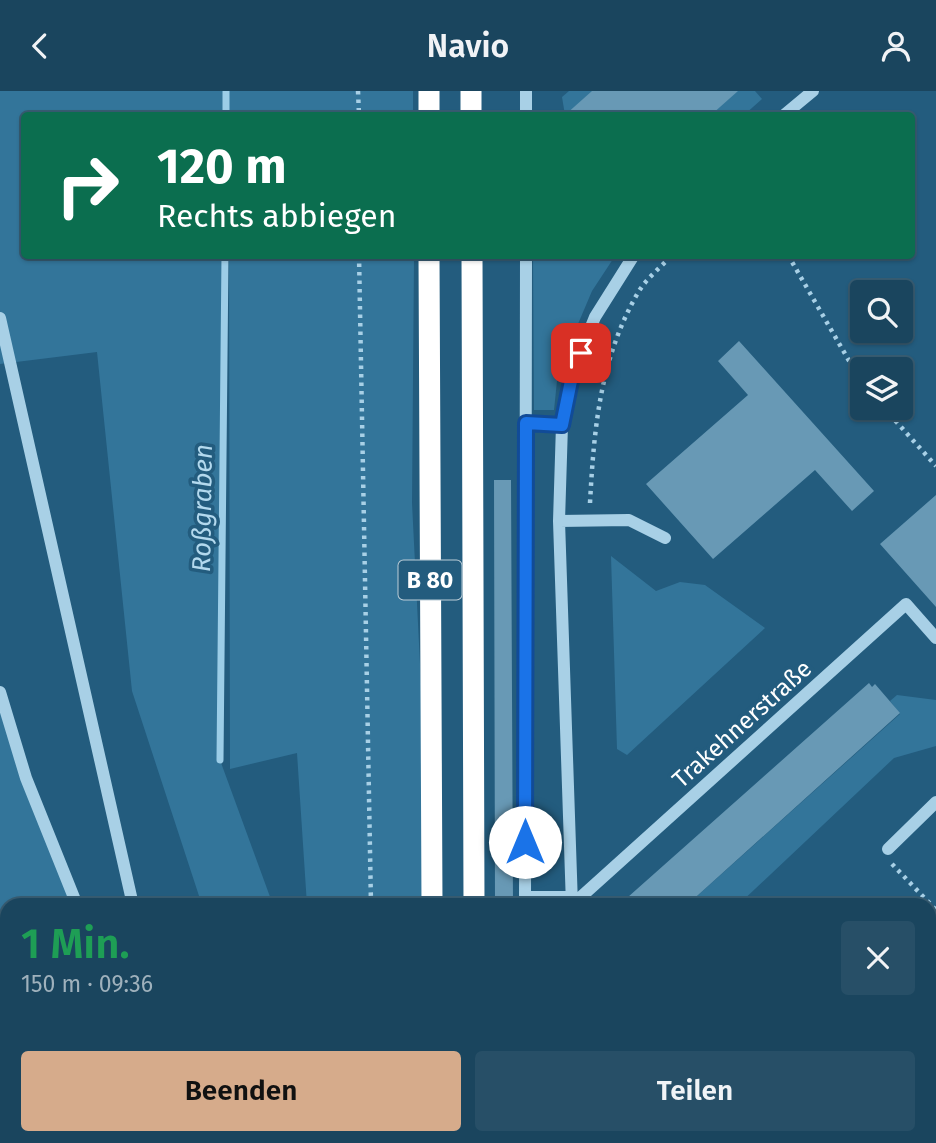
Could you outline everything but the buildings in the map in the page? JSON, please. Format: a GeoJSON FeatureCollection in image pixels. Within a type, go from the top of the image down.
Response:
{"type":"FeatureCollection","features":[{"type":"Feature","properties":{"kind":"highway"},"geometry":{"type":"LineString","coordinates":[[429,91],[429,112]]}},
{"type":"Feature","properties":{"kind":"highway"},"geometry":{"type":"LineString","coordinates":[[471,91],[471,112]]}},
{"type":"Feature","properties":{"kind":"highway","name":"B 80"},"geometry":{"type":"LineString","coordinates":[[429,259],[432,898]]}},
{"type":"Feature","properties":{"kind":"highway","name":"B 80"},"geometry":{"type":"LineString","coordinates":[[472,259],[474,898]]}},
{"type":"Feature","properties":{"kind":"street"},"geometry":{"type":"LineString","coordinates":[[526,91],[526,112]]}},
{"type":"Feature","properties":{"kind":"street"},"geometry":{"type":"LineString","coordinates":[[788,112],[813,91]]}},
{"type":"Feature","properties":{"kind":"street"},"geometry":{"type":"LineString","coordinates":[[525,898],[526,259]]}},
{"type":"Feature","properties":{"kind":"street"},"geometry":{"type":"LineString","coordinates":[[572,898],[559,521],[562,425],[573,371],[596,317],[632,259]]}},
{"type":"Feature","properties":{"kind":"street"},"geometry":{"type":"LineString","coordinates":[[0,318],[130,898]]}},
{"type":"Feature","properties":{"kind":"street"},"geometry":{"type":"LineString","coordinates":[[526,423],[562,425]]}},
{"type":"Feature","properties":{"kind":"street"},"geometry":{"type":"LineString","coordinates":[[559,521],[629,520],[665,538]]}},
{"type":"Feature","properties":{"kind":"street","name":"Trakehnerstraße"},"geometry":{"type":"LineString","coordinates":[[576,898],[906,604],[936,638]]}},
{"type":"Feature","properties":{"kind":"street"},"geometry":{"type":"LineString","coordinates":[[0,692],[26,778],[74,898]]}},
{"type":"Feature","properties":{"kind":"street"},"geometry":{"type":"LineString","coordinates":[[888,849],[936,803]]}},
{"type":"Feature","properties":{"kind":"path"},"geometry":{"type":"LineString","coordinates":[[358,91],[359,112]]}},
{"type":"Feature","properties":{"kind":"path"},"geometry":{"type":"LineString","coordinates":[[359,259],[371,898]]}},
{"type":"Feature","properties":{"kind":"path"},"geometry":{"type":"LineString","coordinates":[[589,521],[595,418],[612,345],[640,289],[668,259]]}},
{"type":"Feature","properties":{"kind":"path"},"geometry":{"type":"LineString","coordinates":[[790,259],[850,362]]}},
{"type":"Feature","properties":{"kind":"path"},"geometry":{"type":"LineString","coordinates":[[895,420],[936,466]]}},
{"type":"Feature","properties":{"kind":"path"},"geometry":{"type":"LineString","coordinates":[[888,849],[882,855],[924,898]]}},
{"type":"Feature","properties":{"kind":"shaded area"},"geometry":{"type":"Polygon","coordinates":[[[0,91],[226,91],[226,112],[21,112],[21,259],[226,259],[220,760],[270,898],[200,898],[132,691],[97,352],[0,364],[0,91]]]}},
{"type":"Feature","properties":{"kind":"shaded area"},"geometry":{"type":"Polygon","coordinates":[[[229,91],[413,91],[413,112],[229,112],[229,91]]]}},
{"type":"Feature","properties":{"kind":"shaded area"},"geometry":{"type":"Polygon","coordinates":[[[569,91],[755,91],[762,99],[747,112],[564,112],[562,97],[569,91]]]}},
{"type":"Feature","properties":{"kind":"shaded area"},"geometry":{"type":"Polygon","coordinates":[[[229,259],[414,259],[412,503],[432,898],[307,898],[297,753],[230,769],[229,259]]]}},
{"type":"Feature","properties":{"kind":"shaded area"},"geometry":{"type":"Polygon","coordinates":[[[533,259],[613,259],[592,291],[558,371],[554,410],[534,410],[533,259]]]}},
{"type":"Feature","properties":{"kind":"shaded area"},"geometry":{"type":"Polygon","coordinates":[[[611,556],[656,591],[680,582],[705,585],[765,628],[627,755],[617,749],[611,556]]]}},
{"type":"Feature","properties":{"kind":"shaded area"},"geometry":{"type":"Polygon","coordinates":[[[897,695],[936,700],[936,746],[894,758],[745,898],[695,898],[900,714],[890,701],[897,695]]]}},
{"type":"Feature","properties":{"kind":"shaded area"},"geometry":{"type":"Polygon","coordinates":[[[0,701],[71,898],[0,898],[0,701]]]}},
{"type":"Feature","properties":{"kind":"waterway","name":"Roßgraben"},"geometry":{"type":"LineString","coordinates":[[226,91],[226,112]]}},
{"type":"Feature","properties":{"kind":"waterway","name":"Roßgraben"},"geometry":{"type":"LineString","coordinates":[[220,760],[225,259]]}},
{"type":"Feature","properties":{"kind":"route"},"geometry":{"type":"LineString","coordinates":[[525,842],[526,423],[562,425],[573,371],[581,353]]}}]}
